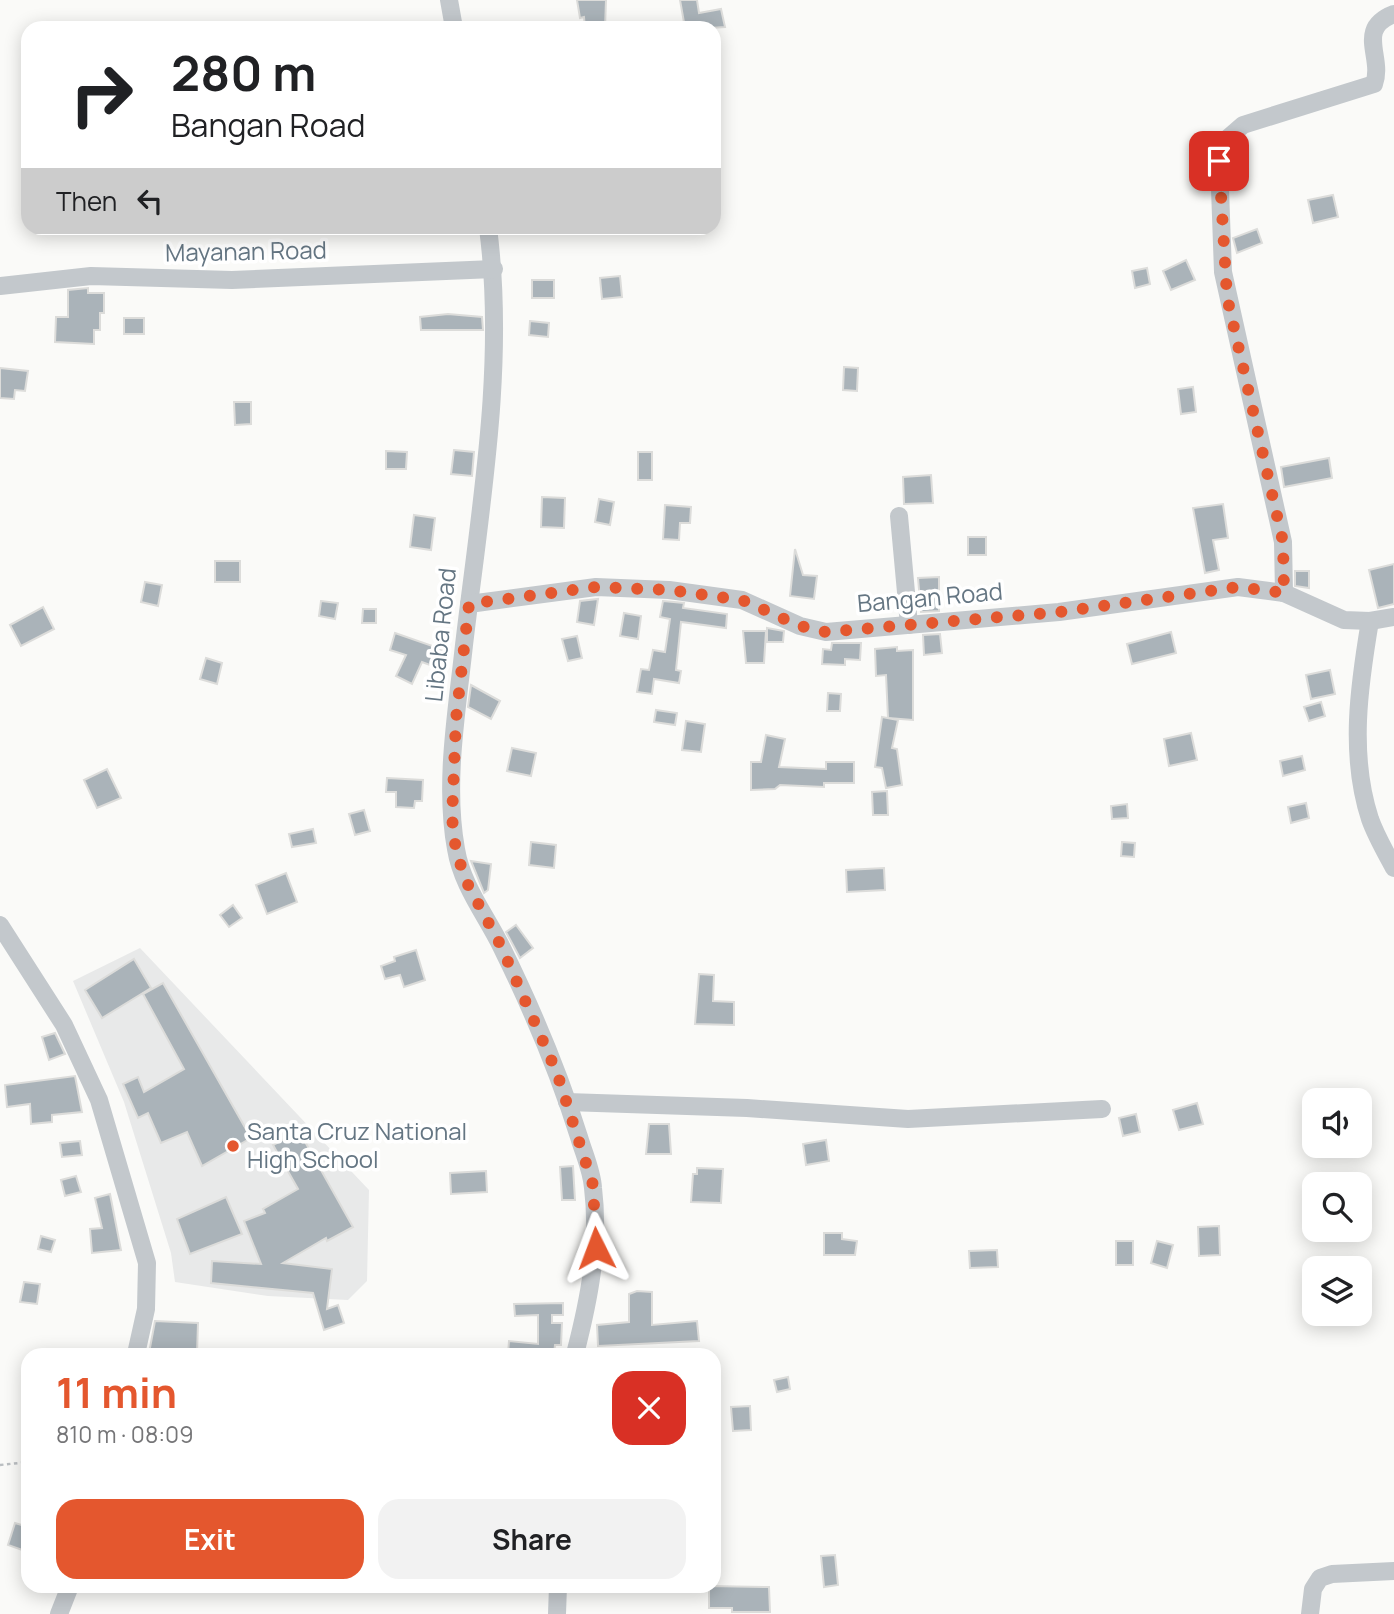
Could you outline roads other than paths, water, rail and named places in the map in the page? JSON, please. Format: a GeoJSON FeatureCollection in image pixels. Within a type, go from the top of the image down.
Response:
{"type":"FeatureCollection","features":[{"type":"Feature","properties":{"kind":"street"},"geometry":{"type":"LineString","coordinates":[[449,0],[453,21]]}},
{"type":"Feature","properties":{"kind":"street"},"geometry":{"type":"LineString","coordinates":[[1284,593],[1283,542],[1227,297],[1219,161],[1228,138],[1243,125],[1374,83],[1376,76],[1373,32],[1380,22],[1394,14]]}},
{"type":"Feature","properties":{"kind":"street","name":"Libaba Road"},"geometry":{"type":"LineString","coordinates":[[489,235],[494,269],[491,400],[456,719],[452,818],[456,851],[466,881],[501,946],[567,1102],[593,1185],[596,1248],[586,1313],[577,1348]]}},
{"type":"Feature","properties":{"kind":"street","name":"Mayanan Road"},"geometry":{"type":"LineString","coordinates":[[0,286],[91,276],[232,281],[494,269]]}},
{"type":"Feature","properties":{"kind":"street"},"geometry":{"type":"LineString","coordinates":[[899,516],[909,625]]}},
{"type":"Feature","properties":{"kind":"street","name":"Bangan Road"},"geometry":{"type":"LineString","coordinates":[[469,604],[596,587],[669,590],[742,600],[800,626],[826,632],[1059,612],[1238,587],[1284,593],[1344,620],[1370,621],[1394,617]]}},
{"type":"Feature","properties":{"kind":"street"},"geometry":{"type":"LineString","coordinates":[[1370,621],[1358,691],[1359,758],[1370,820],[1394,868]]}},
{"type":"Feature","properties":{"kind":"street"},"geometry":{"type":"LineString","coordinates":[[0,925],[64,1025],[99,1100],[147,1263],[146,1309],[137,1348]]}},
{"type":"Feature","properties":{"kind":"street"},"geometry":{"type":"LineString","coordinates":[[567,1102],[747,1108],[908,1119],[1102,1109]]}},
{"type":"Feature","properties":{"kind":"street"},"geometry":{"type":"LineString","coordinates":[[1310,1614],[1313,1589],[1320,1578],[1332,1574],[1394,1571]]}},
{"type":"Feature","properties":{"kind":"street"},"geometry":{"type":"LineString","coordinates":[[59,1614],[67,1593]]}},
{"type":"Feature","properties":{"kind":"street"},"geometry":{"type":"LineString","coordinates":[[556,1614],[558,1593]]}},
{"type":"Feature","properties":{"kind":"place","name":"Santa Cruz National High School"},"geometry":{"type":"Point","coordinates":[233,1146]}}]}
